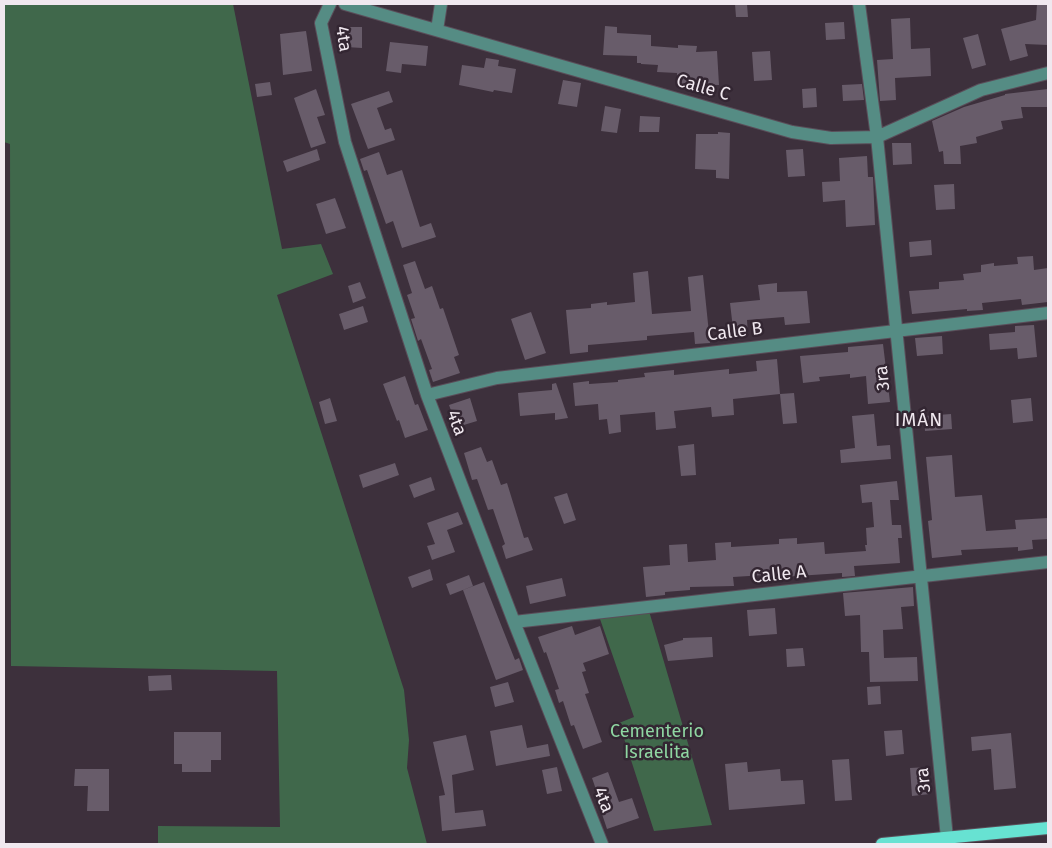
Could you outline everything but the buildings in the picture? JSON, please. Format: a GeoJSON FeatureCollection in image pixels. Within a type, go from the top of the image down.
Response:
{"type":"FeatureCollection","features":[{"type":"Feature","properties":{"kind":"main road"},"geometry":{"type":"LineString","coordinates":[[882,844],[1048,828]]}},
{"type":"Feature","properties":{"kind":"street","name":"4ta"},"geometry":{"type":"LineString","coordinates":[[330,4],[321,23],[345,142],[427,395],[602,844]]}},
{"type":"Feature","properties":{"kind":"street","name":"Calle C"},"geometry":{"type":"LineString","coordinates":[[345,4],[792,132],[830,138],[877,137],[981,90],[1048,73]]}},
{"type":"Feature","properties":{"kind":"street"},"geometry":{"type":"LineString","coordinates":[[437,30],[441,4]]}},
{"type":"Feature","properties":{"kind":"street","name":"3ra"},"geometry":{"type":"LineString","coordinates":[[859,4],[877,137],[947,838]]}},
{"type":"Feature","properties":{"kind":"street","name":"Calle B"},"geometry":{"type":"LineString","coordinates":[[427,395],[497,378],[1048,313]]}},
{"type":"Feature","properties":{"kind":"street","name":"Calle A"},"geometry":{"type":"LineString","coordinates":[[514,622],[1048,562]]}},
{"type":"Feature","properties":{"kind":"green space"},"geometry":{"type":"Polygon","coordinates":[[[4,4],[233,4],[282,249],[321,244],[333,274],[277,295],[404,690],[409,740],[407,768],[427,844],[158,844],[158,826],[280,827],[277,671],[11,666],[10,144],[4,142],[4,4]]]}},
{"type":"Feature","properties":{"kind":"green space","name":"Cementerio Israelita"},"geometry":{"type":"Polygon","coordinates":[[[649,611],[712,825],[654,831],[619,723],[634,717],[600,619],[649,611]]]}},
{"type":"Feature","properties":{"kind":"district","name":"IMÁN"},"geometry":{"type":"Point","coordinates":[919,421]}}]}
